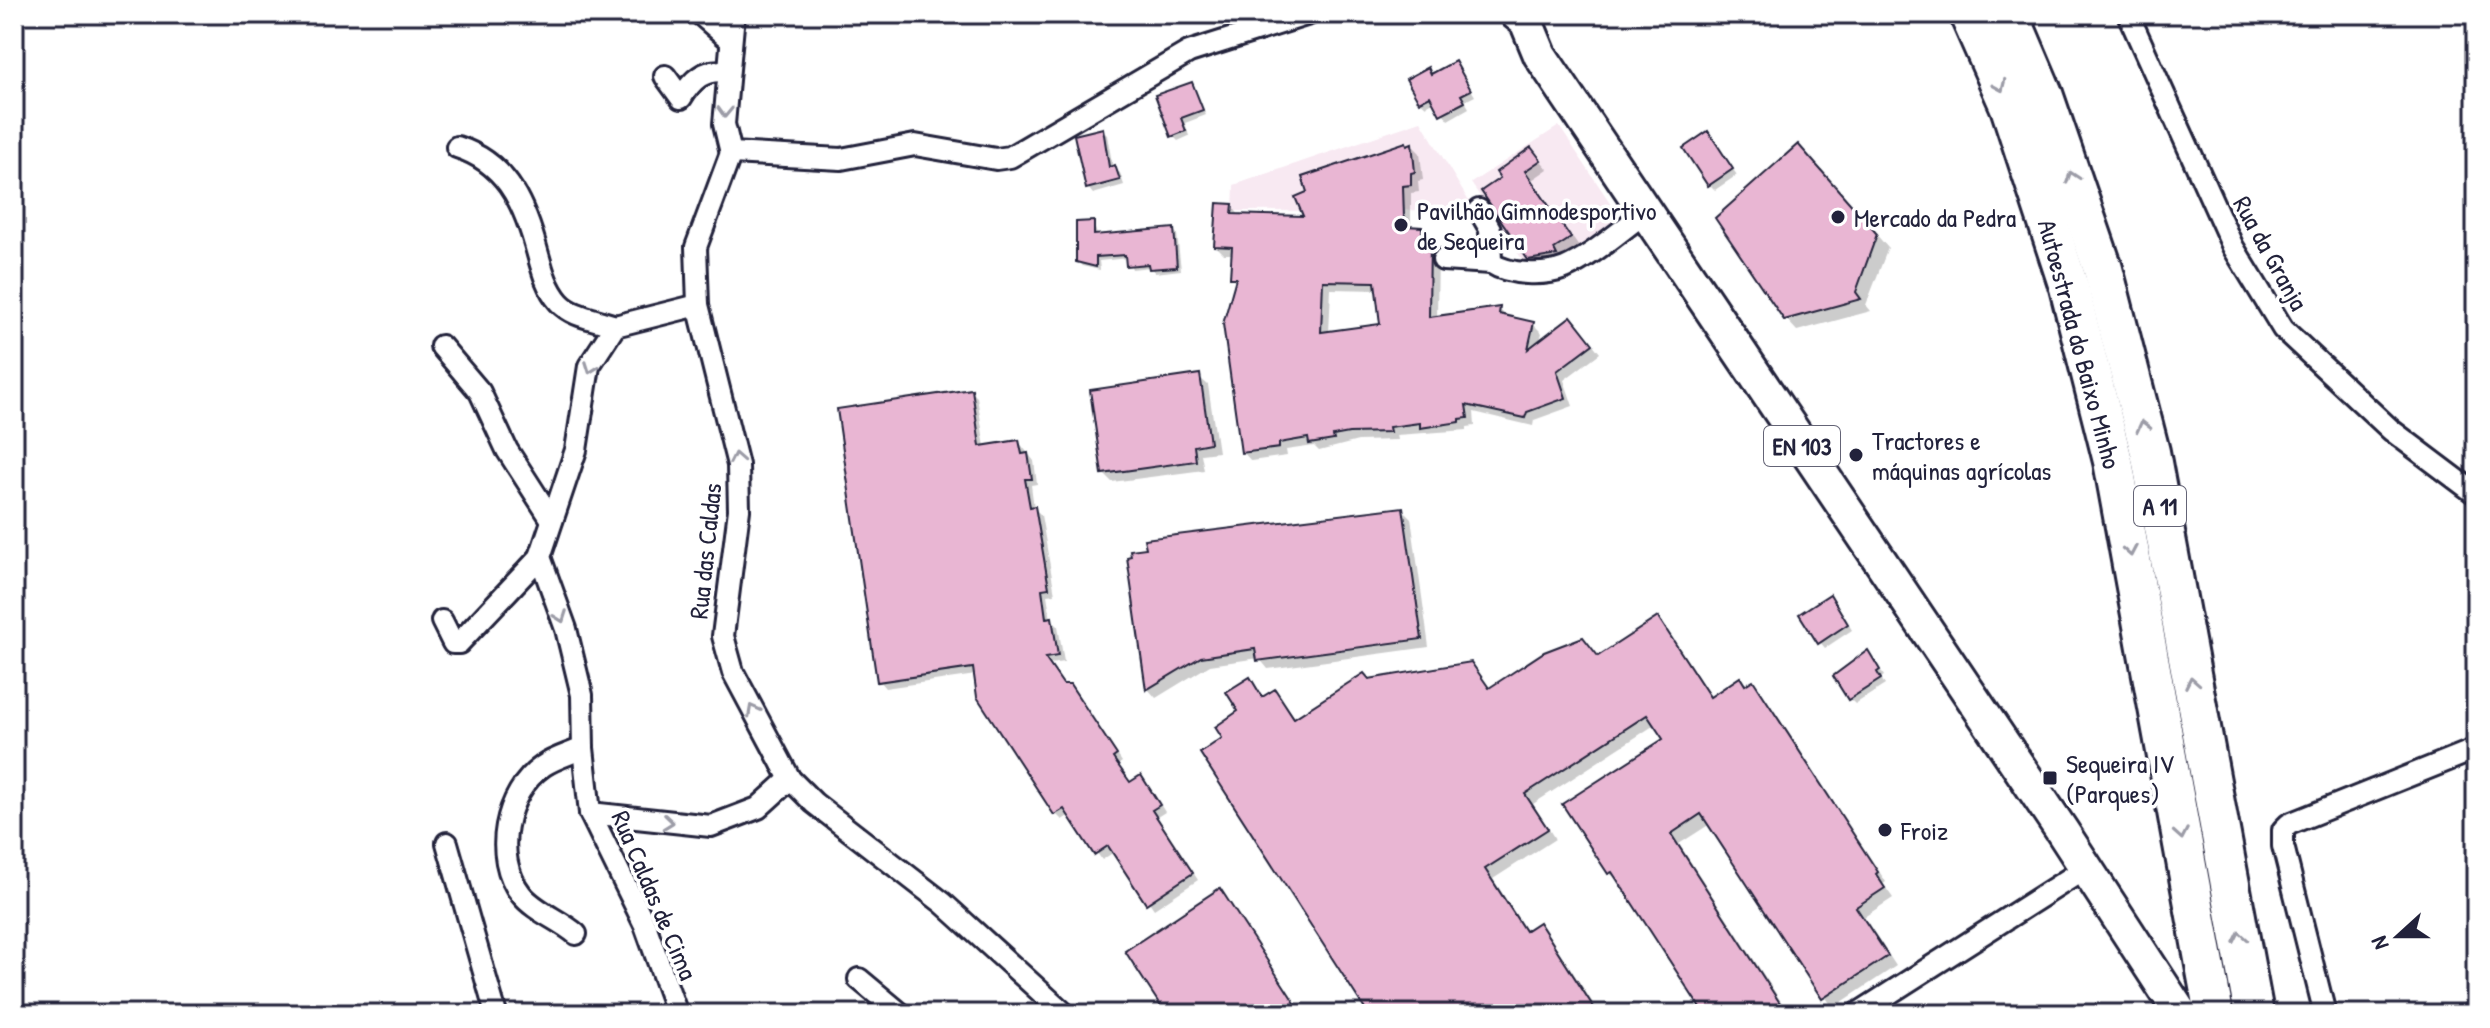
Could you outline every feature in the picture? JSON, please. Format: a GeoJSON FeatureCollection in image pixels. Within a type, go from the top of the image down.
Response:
{"type":"FeatureCollection","features":[{"type":"Feature","properties":{"kind":"highway","name":"Autoestrada do Baixo Minho"},"geometry":{"type":"LineString","coordinates":[[1969,14],[2010,107],[2069,287],[2110,447],[2214,1014]]}},
{"type":"Feature","properties":{"kind":"highway","name":"Autoestrada do Baixo Minho"},"geometry":{"type":"LineString","coordinates":[[2009,14],[2043,94],[2103,269],[2150,452],[2254,1014]]}},
{"type":"Feature","properties":{"kind":"main road","name":"EN 103"},"geometry":{"type":"LineString","coordinates":[[1523,16],[1540,55],[2181,1014]]}},
{"type":"Feature","properties":{"kind":"street"},"geometry":{"type":"LineString","coordinates":[[700,14],[730,40]]}},
{"type":"Feature","properties":{"kind":"street"},"geometry":{"type":"LineString","coordinates":[[734,14],[724,124],[731,153],[841,159],[915,145],[996,159],[1010,157],[1189,52],[1309,14]]}},
{"type":"Feature","properties":{"kind":"street","name":"Rua da Granja"},"geometry":{"type":"LineString","coordinates":[[2128,14],[2233,247],[2283,329],[2391,430],[2476,494]]}},
{"type":"Feature","properties":{"kind":"street"},"geometry":{"type":"LineString","coordinates":[[665,76],[681,98],[695,78],[710,71],[727,72]]}},
{"type":"Feature","properties":{"kind":"street"},"geometry":{"type":"LineString","coordinates":[[457,147],[495,165],[525,217],[548,285],[559,303],[584,317],[615,326],[698,305]]}},
{"type":"Feature","properties":{"kind":"street","name":"Rua das Caldas"},"geometry":{"type":"LineString","coordinates":[[731,153],[696,247],[698,305],[738,465],[739,510],[723,636],[733,672],[790,779],[814,803],[943,903],[1065,1014]]}},
{"type":"Feature","properties":{"kind":"street"},"geometry":{"type":"LineString","coordinates":[[1479,210],[1490,229],[1491,263]]}},
{"type":"Feature","properties":{"kind":"street"},"geometry":{"type":"LineString","coordinates":[[1443,260],[1491,263],[1502,271],[1516,273],[1565,268],[1645,213]]}},
{"type":"Feature","properties":{"kind":"street"},"geometry":{"type":"LineString","coordinates":[[442,621],[446,635],[453,643],[459,643],[540,557],[576,450],[589,366],[615,326]]}},
{"type":"Feature","properties":{"kind":"street"},"geometry":{"type":"LineString","coordinates":[[441,346],[480,392],[507,450],[552,520]]}},
{"type":"Feature","properties":{"kind":"street","name":"Rua Caldas de Cima"},"geometry":{"type":"LineString","coordinates":[[540,557],[566,629],[582,695],[583,748],[590,813],[645,925],[677,1014]]}},
{"type":"Feature","properties":{"kind":"street"},"geometry":{"type":"LineString","coordinates":[[576,934],[522,895],[509,874],[504,853],[515,798],[527,782],[543,766],[583,748]]}},
{"type":"Feature","properties":{"kind":"street"},"geometry":{"type":"LineString","coordinates":[[2325,1014],[2283,846],[2283,830],[2289,824],[2476,749]]}},
{"type":"Feature","properties":{"kind":"street"},"geometry":{"type":"LineString","coordinates":[[590,813],[711,826],[758,808],[790,779]]}},
{"type":"Feature","properties":{"kind":"street"},"geometry":{"type":"LineString","coordinates":[[447,843],[496,1014]]}},
{"type":"Feature","properties":{"kind":"street"},"geometry":{"type":"LineString","coordinates":[[1857,1014],[2086,868]]}},
{"type":"Feature","properties":{"kind":"street"},"geometry":{"type":"LineString","coordinates":[[859,979],[901,1014]]}},
{"type":"Feature","properties":{"kind":"shaded area"},"geometry":{"type":"Polygon","coordinates":[[[1421,121],[1474,210],[1233,211],[1234,185],[1421,121]]]}},
{"type":"Feature","properties":{"kind":"shaded area"},"geometry":{"type":"Polygon","coordinates":[[[1559,126],[1621,219],[1556,262],[1526,265],[1471,183],[1559,126]]]}},
{"type":"Feature","properties":{"kind":"building"},"geometry":{"type":"Polygon","coordinates":[[[1455,61],[1471,90],[1461,95],[1465,102],[1440,115],[1430,96],[1419,102],[1406,79],[1428,67],[1431,74],[1455,61]]]}},
{"type":"Feature","properties":{"kind":"building"},"geometry":{"type":"Polygon","coordinates":[[[1192,82],[1203,110],[1181,118],[1186,131],[1171,137],[1155,95],[1192,82]]]}},
{"type":"Feature","properties":{"kind":"building"},"geometry":{"type":"Polygon","coordinates":[[[1103,128],[1109,167],[1115,165],[1120,180],[1086,189],[1074,135],[1103,128]]]}},
{"type":"Feature","properties":{"kind":"building"},"geometry":{"type":"Polygon","coordinates":[[[1708,131],[1733,169],[1708,186],[1683,148],[1708,131]]]}},
{"type":"Feature","properties":{"kind":"building"},"geometry":{"type":"Polygon","coordinates":[[[1406,142],[1407,145],[1412,143],[1415,172],[1411,173],[1411,185],[1403,186],[1404,218],[1407,219],[1407,226],[1422,227],[1422,240],[1430,240],[1429,317],[1500,307],[1499,314],[1534,322],[1528,349],[1571,316],[1593,344],[1557,371],[1566,398],[1527,412],[1525,418],[1466,405],[1468,418],[1460,419],[1460,422],[1420,428],[1420,423],[1389,427],[1390,432],[1349,433],[1333,436],[1334,440],[1309,444],[1308,438],[1279,443],[1279,448],[1241,453],[1223,324],[1236,278],[1230,278],[1232,247],[1214,246],[1217,203],[1233,204],[1232,214],[1303,216],[1295,197],[1307,192],[1302,177],[1406,142]],[[1323,281],[1321,332],[1380,324],[1375,282],[1323,281]]]}},
{"type":"Feature","properties":{"kind":"building"},"geometry":{"type":"Polygon","coordinates":[[[1798,144],[1877,234],[1856,292],[1861,299],[1784,320],[1715,218],[1798,144]]]}},
{"type":"Feature","properties":{"kind":"building"},"geometry":{"type":"Polygon","coordinates":[[[1531,147],[1541,160],[1525,171],[1571,238],[1554,249],[1557,255],[1528,260],[1481,191],[1500,178],[1496,172],[1531,147]]]}},
{"type":"Feature","properties":{"kind":"building"},"geometry":{"type":"Polygon","coordinates":[[[1094,221],[1094,235],[1174,228],[1177,267],[1149,269],[1148,264],[1126,266],[1125,255],[1096,257],[1096,267],[1076,262],[1076,222],[1094,221]]]}},
{"type":"Feature","properties":{"kind":"building"},"geometry":{"type":"Polygon","coordinates":[[[1200,374],[1210,443],[1194,446],[1196,461],[1102,474],[1090,390],[1200,374]]]}},
{"type":"Feature","properties":{"kind":"building"},"geometry":{"type":"Polygon","coordinates":[[[972,389],[980,446],[1019,440],[1022,454],[1028,453],[1032,479],[1025,479],[1030,507],[1035,506],[1049,588],[1042,589],[1046,618],[1052,617],[1058,656],[1045,658],[1063,684],[1070,684],[1117,755],[1113,758],[1130,782],[1141,775],[1160,805],[1152,810],[1193,873],[1146,904],[1108,846],[1094,855],[1064,809],[1054,815],[977,697],[973,668],[877,682],[837,409],[972,389]]]}},
{"type":"Feature","properties":{"kind":"building"},"geometry":{"type":"Polygon","coordinates":[[[1403,507],[1422,639],[1257,661],[1255,649],[1201,657],[1146,690],[1127,557],[1131,556],[1130,550],[1146,548],[1144,539],[1403,507]]]}},
{"type":"Feature","properties":{"kind":"building"},"geometry":{"type":"Polygon","coordinates":[[[1830,594],[1848,624],[1818,644],[1799,614],[1830,594]]]}},
{"type":"Feature","properties":{"kind":"building"},"geometry":{"type":"Polygon","coordinates":[[[1658,617],[1710,697],[1740,677],[1745,685],[1753,680],[1878,872],[1876,874],[1885,888],[1856,907],[1888,956],[1822,999],[1701,814],[1671,834],[1787,1014],[1704,1014],[1612,872],[1608,874],[1562,804],[1663,739],[1647,715],[1525,794],[1548,829],[1485,869],[1525,931],[1539,922],[1598,1014],[1368,1014],[1200,753],[1222,738],[1215,727],[1238,711],[1226,692],[1250,677],[1262,697],[1275,689],[1294,718],[1364,673],[1369,679],[1471,662],[1489,688],[1544,652],[1583,637],[1598,656],[1658,617]]]}},
{"type":"Feature","properties":{"kind":"building"},"geometry":{"type":"Polygon","coordinates":[[[1868,650],[1880,670],[1877,672],[1881,679],[1848,700],[1833,676],[1868,650]]]}},
{"type":"Feature","properties":{"kind":"building"},"geometry":{"type":"Polygon","coordinates":[[[1220,888],[1302,1014],[1166,1014],[1143,979],[1125,951],[1220,888]]]}},
{"type":"Feature","properties":{"kind":"place","name":"Mercado da Pedra"},"geometry":{"type":"Point","coordinates":[1838,217]}},
{"type":"Feature","properties":{"kind":"place","name":"Pavilhão Gimnodesportivo de Sequeira"},"geometry":{"type":"Point","coordinates":[1401,225]}},
{"type":"Feature","properties":{"kind":"place","name":"Tractores e máquinas agrícolas"},"geometry":{"type":"Point","coordinates":[1856,455]}},
{"type":"Feature","properties":{"kind":"place","name":"Sequeira IV (Parques)"},"geometry":{"type":"Point","coordinates":[2050,778]}},
{"type":"Feature","properties":{"kind":"place","name":"Froiz"},"geometry":{"type":"Point","coordinates":[1885,830]}}]}
